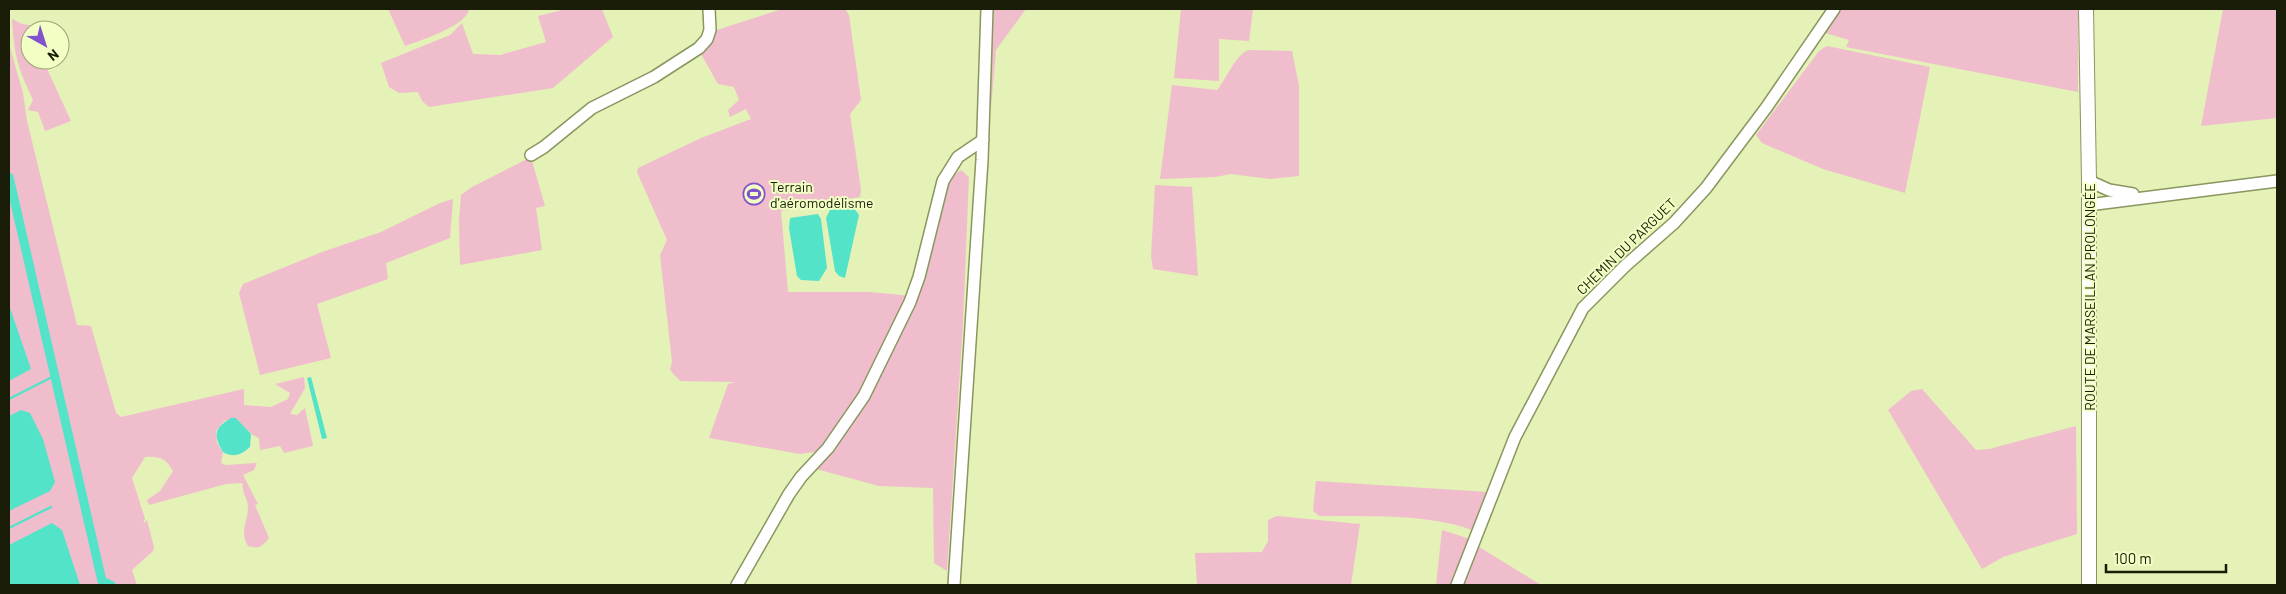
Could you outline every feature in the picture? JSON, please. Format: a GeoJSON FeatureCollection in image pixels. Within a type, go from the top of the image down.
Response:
{"type":"FeatureCollection","features":[{"type":"Feature","properties":{"kind":"main road","name":"ROUTE DE MARSEILLAN PROLONGÉE"},"geometry":{"type":"LineString","coordinates":[[2086,9],[2090,180],[2088,205],[2089,585]]}},
{"type":"Feature","properties":{"kind":"street"},"geometry":{"type":"LineString","coordinates":[[531,155],[544,147],[592,108],[640,84],[699,48],[707,39],[710,30],[708,9]]}},
{"type":"Feature","properties":{"kind":"street"},"geometry":{"type":"LineString","coordinates":[[954,585],[983,140],[987,9]]}},
{"type":"Feature","properties":{"kind":"street","name":"CHEMIN DU PARGUET"},"geometry":{"type":"LineString","coordinates":[[1457,585],[1515,437],[1583,308],[1618,273],[1674,223],[1706,188],[1776,94],[1834,9]]}},
{"type":"Feature","properties":{"kind":"street"},"geometry":{"type":"LineString","coordinates":[[737,585],[789,494],[801,477],[828,448],[864,396],[910,302],[919,277],[943,181],[958,157],[983,140]]}},
{"type":"Feature","properties":{"kind":"street"},"geometry":{"type":"LineString","coordinates":[[2090,180],[2109,190],[2162,196]]}},
{"type":"Feature","properties":{"kind":"street"},"geometry":{"type":"LineString","coordinates":[[2088,205],[2277,181]]}},
{"type":"Feature","properties":{"kind":"shaded area"},"geometry":{"type":"Polygon","coordinates":[[[388,9],[469,10],[459,22],[451,27],[405,46],[388,9]]]}},
{"type":"Feature","properties":{"kind":"shaded area"},"geometry":{"type":"Polygon","coordinates":[[[566,9],[602,9],[613,37],[553,88],[429,107],[422,101],[418,92],[399,93],[389,87],[381,63],[450,35],[462,23],[473,54],[500,55],[546,42],[538,16],[566,9]]]}},
{"type":"Feature","properties":{"kind":"shaded area"},"geometry":{"type":"Polygon","coordinates":[[[782,9],[845,9],[849,15],[861,100],[850,114],[861,190],[860,197],[781,211],[788,292],[871,292],[911,296],[864,392],[821,451],[800,454],[709,438],[728,384],[735,382],[680,381],[670,370],[672,362],[660,255],[667,240],[637,172],[638,168],[701,138],[751,119],[746,109],[730,117],[728,110],[739,100],[734,87],[718,84],[701,54],[717,30],[782,9]]]}},
{"type":"Feature","properties":{"kind":"shaded area"},"geometry":{"type":"Polygon","coordinates":[[[994,9],[1026,9],[996,50],[991,108],[987,110],[994,9]]]}},
{"type":"Feature","properties":{"kind":"shaded area"},"geometry":{"type":"Polygon","coordinates":[[[1181,9],[1253,9],[1249,41],[1219,39],[1219,81],[1174,78],[1181,9]]]}},
{"type":"Feature","properties":{"kind":"shaded area"},"geometry":{"type":"Polygon","coordinates":[[[1842,9],[2078,9],[2078,92],[1846,47],[1849,40],[1825,33],[1842,9]]]}},
{"type":"Feature","properties":{"kind":"shaded area"},"geometry":{"type":"Polygon","coordinates":[[[2223,9],[2277,9],[2277,118],[2201,126],[2223,9]]]}},
{"type":"Feature","properties":{"kind":"shaded area"},"geometry":{"type":"Polygon","coordinates":[[[12,19],[20,23],[20,67],[18,61],[12,19]]]}},
{"type":"Feature","properties":{"kind":"shaded area"},"geometry":{"type":"Polygon","coordinates":[[[9,44],[23,93],[27,121],[77,325],[91,326],[116,413],[121,417],[244,389],[244,405],[271,407],[288,399],[290,393],[275,384],[304,377],[305,388],[290,414],[297,415],[305,408],[313,446],[284,453],[280,446],[260,450],[259,438],[251,434],[236,418],[224,421],[216,431],[217,443],[223,452],[221,463],[226,465],[257,463],[254,470],[243,475],[258,504],[255,505],[269,538],[260,546],[248,546],[245,541],[244,531],[248,507],[243,483],[226,484],[149,505],[147,500],[160,491],[173,471],[168,463],[162,459],[145,457],[132,478],[145,519],[143,524],[147,520],[154,547],[153,551],[132,570],[137,585],[9,585],[9,44]]]}},
{"type":"Feature","properties":{"kind":"shaded area"},"geometry":{"type":"Polygon","coordinates":[[[1827,46],[1930,67],[1905,193],[1823,169],[1762,143],[1756,135],[1819,51],[1827,46]]]}},
{"type":"Feature","properties":{"kind":"shaded area"},"geometry":{"type":"Polygon","coordinates":[[[1248,50],[1292,51],[1299,86],[1299,176],[1270,179],[1231,174],[1215,177],[1160,179],[1172,85],[1217,90],[1234,63],[1248,50]]]}},
{"type":"Feature","properties":{"kind":"shaded area"},"geometry":{"type":"Polygon","coordinates":[[[21,70],[48,70],[71,121],[45,131],[38,112],[28,110],[33,100],[21,70]]]}},
{"type":"Feature","properties":{"kind":"shaded area"},"geometry":{"type":"Polygon","coordinates":[[[531,157],[545,206],[536,208],[542,250],[460,265],[459,221],[461,195],[472,187],[531,157]]]}},
{"type":"Feature","properties":{"kind":"shaded area"},"geometry":{"type":"Polygon","coordinates":[[[961,170],[969,177],[963,324],[947,571],[934,563],[933,488],[879,486],[816,469],[868,396],[883,369],[948,180],[961,170]]]}},
{"type":"Feature","properties":{"kind":"shaded area"},"geometry":{"type":"Polygon","coordinates":[[[1155,185],[1192,187],[1198,276],[1153,269],[1151,256],[1155,185]]]}},
{"type":"Feature","properties":{"kind":"shaded area"},"geometry":{"type":"Polygon","coordinates":[[[453,199],[450,238],[386,263],[388,279],[317,304],[331,358],[260,375],[239,293],[243,284],[322,252],[381,232],[440,203],[453,199]]]}},
{"type":"Feature","properties":{"kind":"shaded area"},"geometry":{"type":"Polygon","coordinates":[[[1922,389],[1976,450],[1989,449],[2076,426],[2077,534],[2003,557],[1982,569],[1888,410],[1911,391],[1922,389]]]}},
{"type":"Feature","properties":{"kind":"shaded area"},"geometry":{"type":"Polygon","coordinates":[[[1316,481],[1488,492],[1472,530],[1416,518],[1319,516],[1313,511],[1316,481]]]}},
{"type":"Feature","properties":{"kind":"shaded area"},"geometry":{"type":"Polygon","coordinates":[[[1277,516],[1360,524],[1351,585],[1197,585],[1195,553],[1262,552],[1268,541],[1268,520],[1277,516]]]}},
{"type":"Feature","properties":{"kind":"shaded area"},"geometry":{"type":"Polygon","coordinates":[[[1442,530],[1470,539],[1453,585],[1436,585],[1442,530]]]}},
{"type":"Feature","properties":{"kind":"shaded area"},"geometry":{"type":"Polygon","coordinates":[[[1476,545],[1541,585],[1460,585],[1476,545]]]}},
{"type":"Feature","properties":{"kind":"water"},"geometry":{"type":"Polygon","coordinates":[[[853,207],[859,215],[845,278],[839,276],[835,271],[826,218],[830,210],[853,207]]]}},
{"type":"Feature","properties":{"kind":"water"},"geometry":{"type":"Polygon","coordinates":[[[818,214],[821,219],[827,268],[819,281],[801,280],[797,276],[789,228],[790,218],[818,214]]]}},
{"type":"Feature","properties":{"kind":"water"},"geometry":{"type":"Polygon","coordinates":[[[9,305],[31,369],[9,381],[9,305]]]}},
{"type":"Feature","properties":{"kind":"water"},"geometry":{"type":"Polygon","coordinates":[[[311,377],[327,438],[322,439],[307,378],[311,377]]]}},
{"type":"Feature","properties":{"kind":"water"},"geometry":{"type":"Polygon","coordinates":[[[21,410],[30,413],[43,439],[55,482],[50,491],[9,511],[9,416],[21,410]]]}},
{"type":"Feature","properties":{"kind":"water"},"geometry":{"type":"Polygon","coordinates":[[[231,418],[236,418],[251,434],[250,447],[240,454],[234,455],[223,452],[217,436],[221,425],[231,418]]]}},
{"type":"Feature","properties":{"kind":"water"},"geometry":{"type":"Polygon","coordinates":[[[52,523],[62,530],[80,585],[9,585],[9,545],[52,523]]]}},
{"type":"Feature","properties":{"kind":"waterway"},"geometry":{"type":"LineString","coordinates":[[9,177],[102,581],[111,585]]}},
{"type":"Feature","properties":{"kind":"waterway"},"geometry":{"type":"LineString","coordinates":[[9,399],[54,376]]}},
{"type":"Feature","properties":{"kind":"waterway"},"geometry":{"type":"LineString","coordinates":[[9,528],[51,507]]}},
{"type":"Feature","properties":{"kind":"place","name":"Terrain d'aéromodélisme"},"geometry":{"type":"Point","coordinates":[754,194]}}]}
